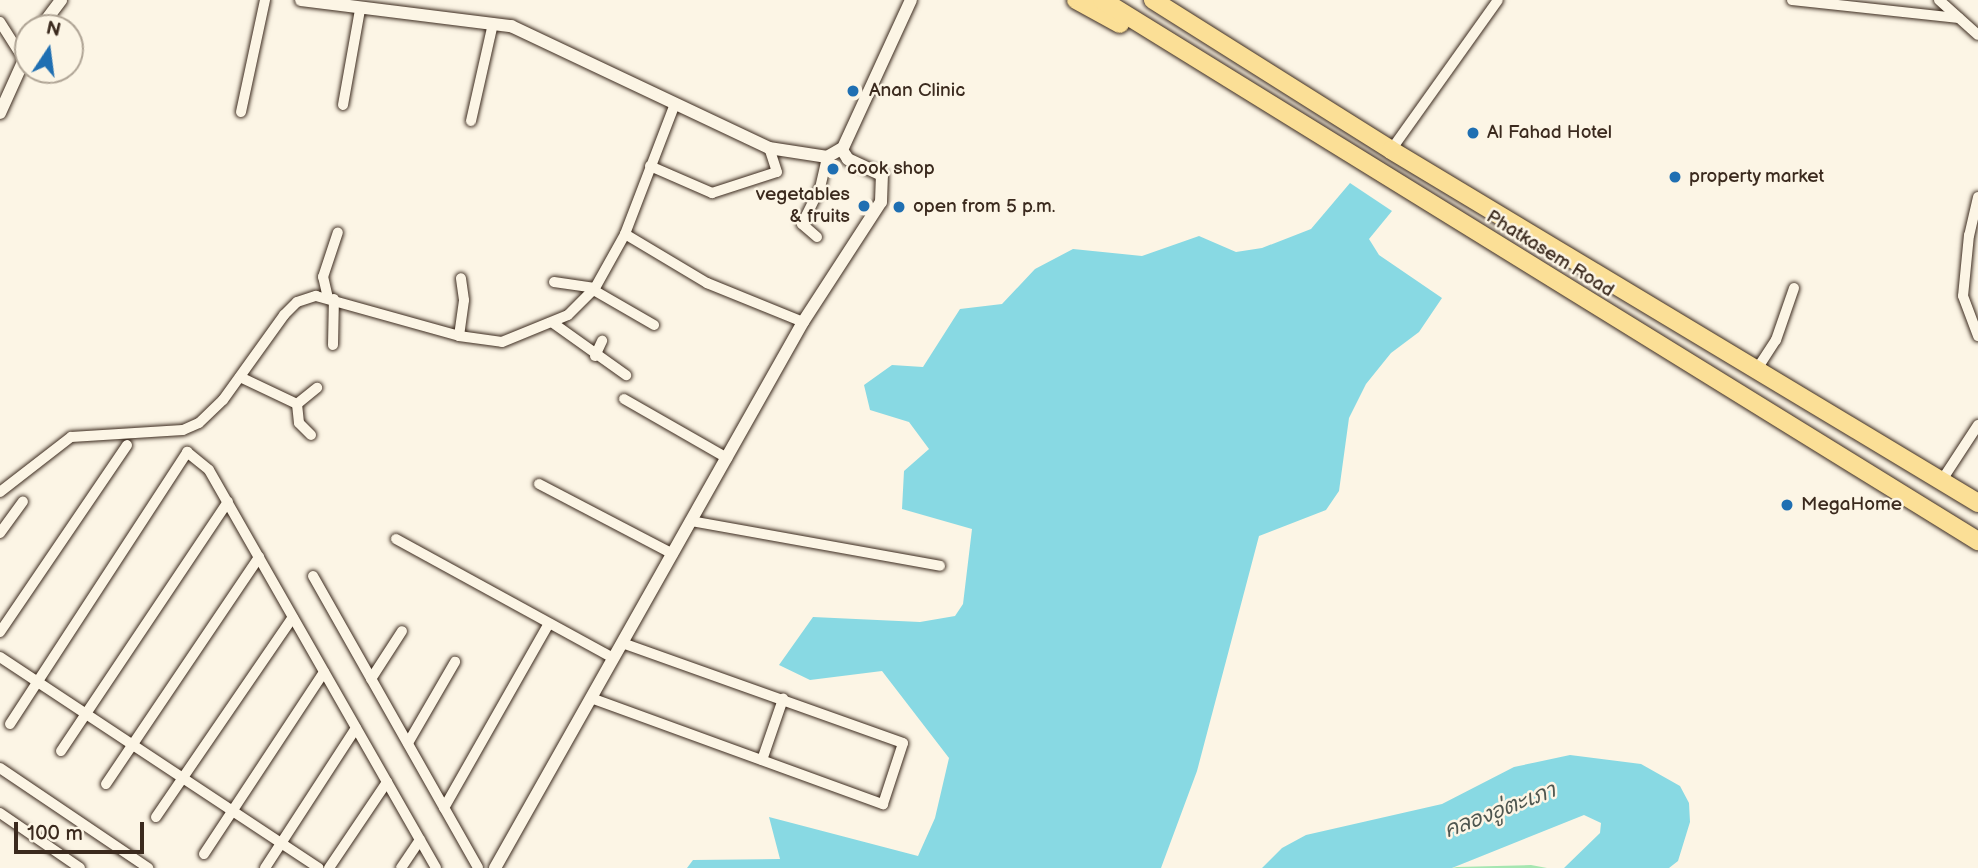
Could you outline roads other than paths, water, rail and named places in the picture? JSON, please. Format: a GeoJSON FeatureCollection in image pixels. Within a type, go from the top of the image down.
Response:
{"type":"FeatureCollection","features":[{"type":"Feature","properties":{"kind":"highway"},"geometry":{"type":"LineString","coordinates":[[1076,0],[1148,39],[1185,51],[1199,29],[1200,16],[1174,0]]}},
{"type":"Feature","properties":{"kind":"highway","name":"Phatkasem Road"},"geometry":{"type":"LineString","coordinates":[[1102,0],[1574,294],[1978,541]]}},
{"type":"Feature","properties":{"kind":"highway","name":"Phatkasem Road"},"geometry":{"type":"LineString","coordinates":[[1153,0],[1391,150],[1590,267],[1978,503]]}},
{"type":"Feature","properties":{"kind":"street"},"geometry":{"type":"LineString","coordinates":[[241,112],[265,0]]}},
{"type":"Feature","properties":{"kind":"street"},"geometry":{"type":"LineString","coordinates":[[301,0],[360,10],[493,23],[556,46],[769,148],[827,157],[841,149]]}},
{"type":"Feature","properties":{"kind":"street"},"geometry":{"type":"LineString","coordinates":[[495,868],[803,322],[881,202],[882,175],[848,159],[842,150],[911,0]]}},
{"type":"Feature","properties":{"kind":"street"},"geometry":{"type":"LineString","coordinates":[[1391,150],[1498,0]]}},
{"type":"Feature","properties":{"kind":"street"},"geometry":{"type":"LineString","coordinates":[[1792,0],[1889,5],[1959,18]]}},
{"type":"Feature","properties":{"kind":"street"},"geometry":{"type":"LineString","coordinates":[[1939,0],[1978,35]]}},
{"type":"Feature","properties":{"kind":"street"},"geometry":{"type":"LineString","coordinates":[[343,105],[360,10]]}},
{"type":"Feature","properties":{"kind":"street"},"geometry":{"type":"LineString","coordinates":[[0,22],[14,40]]}},
{"type":"Feature","properties":{"kind":"street"},"geometry":{"type":"LineString","coordinates":[[471,121],[493,23]]}},
{"type":"Feature","properties":{"kind":"street"},"geometry":{"type":"LineString","coordinates":[[0,113],[4,91],[14,75]]}},
{"type":"Feature","properties":{"kind":"street"},"geometry":{"type":"LineString","coordinates":[[0,492],[71,437],[183,430],[199,423],[240,377],[297,302],[316,296],[459,336],[502,342],[568,315],[592,288],[625,234],[675,104]]}},
{"type":"Feature","properties":{"kind":"street"},"geometry":{"type":"LineString","coordinates":[[650,166],[712,192],[777,172],[769,148]]}},
{"type":"Feature","properties":{"kind":"street"},"geometry":{"type":"LineString","coordinates":[[817,237],[802,224],[820,188],[827,157]]}},
{"type":"Feature","properties":{"kind":"street"},"geometry":{"type":"LineString","coordinates":[[1978,197],[1969,234],[1963,296],[1978,335]]}},
{"type":"Feature","properties":{"kind":"street"},"geometry":{"type":"LineString","coordinates":[[333,345],[331,299],[323,277],[338,232]]}},
{"type":"Feature","properties":{"kind":"street"},"geometry":{"type":"LineString","coordinates":[[625,234],[707,283],[803,322]]}},
{"type":"Feature","properties":{"kind":"street"},"geometry":{"type":"LineString","coordinates":[[459,336],[464,300],[461,278]]}},
{"type":"Feature","properties":{"kind":"street"},"geometry":{"type":"LineString","coordinates":[[554,282],[592,288],[654,325]]}},
{"type":"Feature","properties":{"kind":"street"},"geometry":{"type":"LineString","coordinates":[[1758,369],[1776,340],[1794,288]]}},
{"type":"Feature","properties":{"kind":"street"},"geometry":{"type":"LineString","coordinates":[[553,323],[595,356],[626,375]]}},
{"type":"Feature","properties":{"kind":"street"},"geometry":{"type":"LineString","coordinates":[[595,356],[602,341]]}},
{"type":"Feature","properties":{"kind":"street"},"geometry":{"type":"LineString","coordinates":[[240,377],[297,404]]}},
{"type":"Feature","properties":{"kind":"street"},"geometry":{"type":"LineString","coordinates":[[297,404],[317,387]]}},
{"type":"Feature","properties":{"kind":"street"},"geometry":{"type":"LineString","coordinates":[[624,399],[727,458]]}},
{"type":"Feature","properties":{"kind":"street"},"geometry":{"type":"LineString","coordinates":[[297,404],[299,423],[311,435]]}},
{"type":"Feature","properties":{"kind":"street"},"geometry":{"type":"LineString","coordinates":[[1942,480],[1978,425]]}},
{"type":"Feature","properties":{"kind":"street"},"geometry":{"type":"LineString","coordinates":[[0,632],[127,445]]}},
{"type":"Feature","properties":{"kind":"street"},"geometry":{"type":"LineString","coordinates":[[10,724],[187,452],[209,470],[436,868]]}},
{"type":"Feature","properties":{"kind":"street"},"geometry":{"type":"LineString","coordinates":[[539,484],[673,554]]}},
{"type":"Feature","properties":{"kind":"street"},"geometry":{"type":"LineString","coordinates":[[0,533],[23,501]]}},
{"type":"Feature","properties":{"kind":"street"},"geometry":{"type":"LineString","coordinates":[[61,751],[228,502]]}},
{"type":"Feature","properties":{"kind":"street"},"geometry":{"type":"LineString","coordinates":[[691,521],[940,566]]}},
{"type":"Feature","properties":{"kind":"street"},"geometry":{"type":"LineString","coordinates":[[396,539],[548,625],[613,658]]}},
{"type":"Feature","properties":{"kind":"street"},"geometry":{"type":"LineString","coordinates":[[106,783],[259,557]]}},
{"type":"Feature","properties":{"kind":"street"},"geometry":{"type":"LineString","coordinates":[[313,576],[478,868]]}},
{"type":"Feature","properties":{"kind":"street"},"geometry":{"type":"LineString","coordinates":[[156,817],[293,617]]}},
{"type":"Feature","properties":{"kind":"street"},"geometry":{"type":"LineString","coordinates":[[444,808],[548,625]]}},
{"type":"Feature","properties":{"kind":"street"},"geometry":{"type":"LineString","coordinates":[[371,679],[402,631]]}},
{"type":"Feature","properties":{"kind":"street"},"geometry":{"type":"LineString","coordinates":[[591,698],[883,804],[903,743],[622,643]]}},
{"type":"Feature","properties":{"kind":"street"},"geometry":{"type":"LineString","coordinates":[[0,657],[319,868]]}},
{"type":"Feature","properties":{"kind":"street"},"geometry":{"type":"LineString","coordinates":[[408,743],[455,662]]}},
{"type":"Feature","properties":{"kind":"street"},"geometry":{"type":"LineString","coordinates":[[204,854],[324,672]]}},
{"type":"Feature","properties":{"kind":"street"},"geometry":{"type":"LineString","coordinates":[[761,760],[783,699]]}},
{"type":"Feature","properties":{"kind":"street"},"geometry":{"type":"LineString","coordinates":[[265,868],[356,728]]}},
{"type":"Feature","properties":{"kind":"street"},"geometry":{"type":"LineString","coordinates":[[0,768],[148,868]]}},
{"type":"Feature","properties":{"kind":"street"},"geometry":{"type":"LineString","coordinates":[[329,868],[387,782]]}},
{"type":"Feature","properties":{"kind":"street"},"geometry":{"type":"LineString","coordinates":[[0,813],[80,868]]}},
{"type":"Feature","properties":{"kind":"street"},"geometry":{"type":"LineString","coordinates":[[401,868],[420,839]]}},
{"type":"Feature","properties":{"kind":"water"},"geometry":{"type":"Polygon","coordinates":[[[1350,183],[1392,211],[1369,239],[1379,255],[1442,298],[1419,332],[1391,353],[1366,384],[1349,418],[1339,491],[1326,510],[1259,536],[1197,771],[1161,868],[687,868],[693,860],[780,859],[769,817],[918,856],[935,818],[949,758],[882,671],[810,680],[779,665],[813,617],[920,622],[955,616],[963,604],[972,529],[902,509],[904,471],[929,449],[909,422],[870,410],[864,385],[892,365],[923,367],[960,309],[1002,304],[1035,269],[1073,249],[1142,256],[1199,236],[1236,252],[1262,248],[1311,229],[1350,183]]]}},
{"type":"Feature","properties":{"kind":"water","name":"คลองอู่ตะเภา"},"geometry":{"type":"Polygon","coordinates":[[[1570,755],[1641,764],[1680,786],[1689,803],[1690,822],[1678,861],[1669,868],[1564,868],[1600,833],[1601,823],[1584,815],[1452,868],[1262,868],[1282,848],[1306,835],[1442,804],[1514,767],[1570,755]]]}},
{"type":"Feature","properties":{"kind":"place","name":"Anan Clinic"},"geometry":{"type":"Point","coordinates":[853,91]}},
{"type":"Feature","properties":{"kind":"place","name":"Al Fahad Hotel"},"geometry":{"type":"Point","coordinates":[1473,133]}},
{"type":"Feature","properties":{"kind":"place","name":"cook shop"},"geometry":{"type":"Point","coordinates":[833,169]}},
{"type":"Feature","properties":{"kind":"place","name":"property market"},"geometry":{"type":"Point","coordinates":[1675,177]}},
{"type":"Feature","properties":{"kind":"place","name":"vegetables & fruits"},"geometry":{"type":"Point","coordinates":[864,206]}},
{"type":"Feature","properties":{"kind":"place","name":"open from 5 p.m."},"geometry":{"type":"Point","coordinates":[899,207]}},
{"type":"Feature","properties":{"kind":"place","name":"MegaHome"},"geometry":{"type":"Point","coordinates":[1787,505]}}]}
